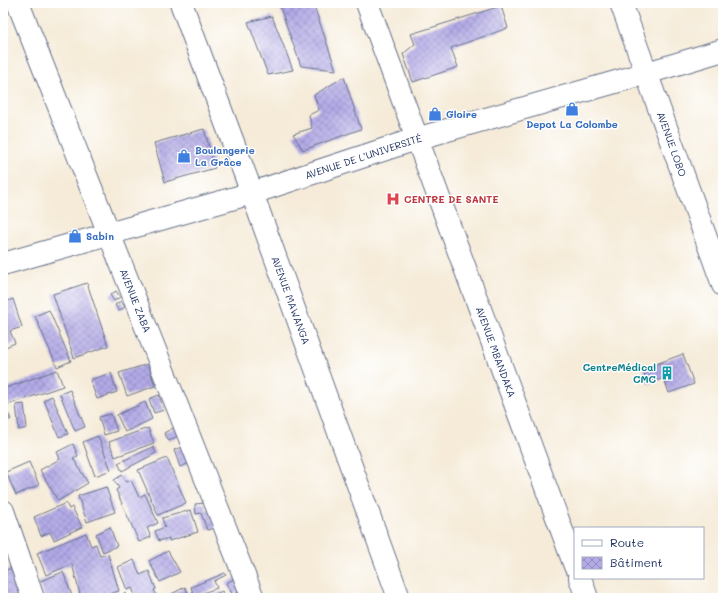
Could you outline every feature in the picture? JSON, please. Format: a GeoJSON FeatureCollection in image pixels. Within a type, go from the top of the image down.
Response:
{"type":"FeatureCollection","features":[{"type":"Feature","properties":{"kind":"street","name":"AVENUE ZABA"},"geometry":{"type":"LineString","coordinates":[[18,3],[253,598]]}},
{"type":"Feature","properties":{"kind":"street","name":"AVENUE MAWANGA"},"geometry":{"type":"LineString","coordinates":[[181,3],[252,193],[399,598]]}},
{"type":"Feature","properties":{"kind":"street"},"geometry":{"type":"LineString","coordinates":[[367,3],[416,139]]}},
{"type":"Feature","properties":{"kind":"street","name":"AVENUE LOBO"},"geometry":{"type":"LineString","coordinates":[[621,3],[723,285]]}},
{"type":"Feature","properties":{"kind":"street","name":"AVENUE DE L’UNIVERSITÉ"},"geometry":{"type":"LineString","coordinates":[[3,264],[252,193],[416,139],[723,50]]}},
{"type":"Feature","properties":{"kind":"street","name":"AVENUE MBANDAKA"},"geometry":{"type":"LineString","coordinates":[[416,139],[574,563]]}},
{"type":"Feature","properties":{"kind":"street"},"geometry":{"type":"LineString","coordinates":[[3,511],[33,598]]}},
{"type":"Feature","properties":{"kind":"street"},"geometry":{"type":"LineString","coordinates":[[580,579],[587,598]]}},
{"type":"Feature","properties":{"kind":"building"},"geometry":{"type":"Polygon","coordinates":[[[289,3],[313,3],[336,70],[301,66],[280,7],[289,3]]]}},
{"type":"Feature","properties":{"kind":"building"},"geometry":{"type":"Polygon","coordinates":[[[501,6],[508,28],[451,48],[458,67],[413,82],[403,54],[415,44],[411,34],[501,6]]]}},
{"type":"Feature","properties":{"kind":"building"},"geometry":{"type":"Polygon","coordinates":[[[272,16],[293,70],[268,75],[248,22],[272,16]]]}},
{"type":"Feature","properties":{"kind":"building"},"geometry":{"type":"Polygon","coordinates":[[[344,77],[361,129],[303,150],[293,134],[312,128],[309,115],[319,110],[314,95],[344,77]]]}},
{"type":"Feature","properties":{"kind":"building","name":"Boulangerie La Grâce"},"geometry":{"type":"Polygon","coordinates":[[[204,129],[215,168],[165,182],[154,143],[204,129]]]}},
{"type":"Feature","properties":{"kind":"building"},"geometry":{"type":"Polygon","coordinates":[[[87,283],[108,346],[74,358],[53,294],[87,283]]]}},
{"type":"Feature","properties":{"kind":"building"},"geometry":{"type":"Polygon","coordinates":[[[116,291],[120,297],[114,301],[110,295],[116,291]]]}},
{"type":"Feature","properties":{"kind":"building"},"geometry":{"type":"Polygon","coordinates":[[[13,299],[22,327],[10,331],[15,343],[3,348],[3,303],[13,299]]]}},
{"type":"Feature","properties":{"kind":"building"},"geometry":{"type":"Polygon","coordinates":[[[121,301],[125,307],[119,311],[115,305],[121,301]]]}},
{"type":"Feature","properties":{"kind":"building"},"geometry":{"type":"Polygon","coordinates":[[[49,310],[71,361],[57,367],[35,316],[49,310]]]}},
{"type":"Feature","properties":{"kind":"building","name":"CentreMédical CMC"},"geometry":{"type":"Polygon","coordinates":[[[683,354],[694,384],[669,393],[664,378],[648,384],[643,369],[683,354]]]}},
{"type":"Feature","properties":{"kind":"building"},"geometry":{"type":"Polygon","coordinates":[[[148,364],[155,386],[127,396],[119,373],[148,364]]]}},
{"type":"Feature","properties":{"kind":"building"},"geometry":{"type":"Polygon","coordinates":[[[57,370],[63,386],[7,405],[3,389],[57,370]]]}},
{"type":"Feature","properties":{"kind":"building"},"geometry":{"type":"Polygon","coordinates":[[[3,373],[6,382],[3,383],[3,373]]]}},
{"type":"Feature","properties":{"kind":"building"},"geometry":{"type":"Polygon","coordinates":[[[111,373],[117,392],[97,399],[90,380],[111,373]]]}},
{"type":"Feature","properties":{"kind":"building"},"geometry":{"type":"Polygon","coordinates":[[[70,390],[85,427],[75,431],[60,394],[70,390]]]}},
{"type":"Feature","properties":{"kind":"building"},"geometry":{"type":"Polygon","coordinates":[[[159,395],[164,410],[154,413],[149,399],[159,395]]]}},
{"type":"Feature","properties":{"kind":"building"},"geometry":{"type":"Polygon","coordinates":[[[52,396],[68,434],[59,437],[44,400],[52,396]]]}},
{"type":"Feature","properties":{"kind":"building"},"geometry":{"type":"Polygon","coordinates":[[[145,402],[152,419],[125,432],[117,415],[145,402]]]}},
{"type":"Feature","properties":{"kind":"building"},"geometry":{"type":"Polygon","coordinates":[[[24,404],[27,428],[19,430],[16,405],[24,404]]]}},
{"type":"Feature","properties":{"kind":"building"},"geometry":{"type":"Polygon","coordinates":[[[5,409],[11,419],[4,422],[3,410],[5,409]]]}},
{"type":"Feature","properties":{"kind":"building"},"geometry":{"type":"Polygon","coordinates":[[[111,414],[117,431],[104,435],[99,417],[111,414]]]}},
{"type":"Feature","properties":{"kind":"building"},"geometry":{"type":"Polygon","coordinates":[[[177,426],[181,434],[169,441],[164,433],[177,426]]]}},
{"type":"Feature","properties":{"kind":"building"},"geometry":{"type":"Polygon","coordinates":[[[148,428],[154,443],[115,457],[109,442],[148,428]]]}},
{"type":"Feature","properties":{"kind":"building"},"geometry":{"type":"Polygon","coordinates":[[[98,436],[111,470],[95,476],[83,442],[98,436]]]}},
{"type":"Feature","properties":{"kind":"building"},"geometry":{"type":"Polygon","coordinates":[[[73,444],[78,456],[73,458],[88,483],[58,501],[40,470],[60,459],[57,452],[73,444]]]}},
{"type":"Feature","properties":{"kind":"building"},"geometry":{"type":"Polygon","coordinates":[[[186,446],[192,462],[180,467],[174,450],[186,446]]]}},
{"type":"Feature","properties":{"kind":"building"},"geometry":{"type":"Polygon","coordinates":[[[153,447],[156,453],[122,471],[118,463],[153,447]]]}},
{"type":"Feature","properties":{"kind":"building"},"geometry":{"type":"Polygon","coordinates":[[[167,458],[186,503],[158,515],[138,470],[167,458]]]}},
{"type":"Feature","properties":{"kind":"building"},"geometry":{"type":"Polygon","coordinates":[[[29,462],[39,485],[16,495],[6,472],[29,462]]]}},
{"type":"Feature","properties":{"kind":"building"},"geometry":{"type":"Polygon","coordinates":[[[122,475],[127,482],[131,480],[139,497],[145,494],[158,523],[147,528],[151,537],[139,542],[116,490],[119,488],[114,480],[122,475]]]}},
{"type":"Feature","properties":{"kind":"building"},"geometry":{"type":"Polygon","coordinates":[[[106,487],[115,512],[87,522],[78,496],[106,487]]]}},
{"type":"Feature","properties":{"kind":"building"},"geometry":{"type":"Polygon","coordinates":[[[66,503],[69,509],[72,507],[82,527],[54,540],[50,532],[41,536],[34,517],[66,503]]]}},
{"type":"Feature","properties":{"kind":"building"},"geometry":{"type":"Polygon","coordinates":[[[205,503],[206,510],[212,508],[218,527],[207,530],[201,513],[196,514],[195,504],[205,503]]]}},
{"type":"Feature","properties":{"kind":"building"},"geometry":{"type":"Polygon","coordinates":[[[191,510],[198,532],[169,541],[169,538],[159,541],[155,531],[165,527],[162,518],[191,510]]]}},
{"type":"Feature","properties":{"kind":"building"},"geometry":{"type":"Polygon","coordinates":[[[110,527],[117,546],[103,552],[96,534],[110,527]]]}},
{"type":"Feature","properties":{"kind":"building"},"geometry":{"type":"Polygon","coordinates":[[[86,533],[91,546],[96,544],[100,556],[108,554],[119,591],[94,598],[81,598],[72,564],[46,575],[37,553],[86,533]]]}},
{"type":"Feature","properties":{"kind":"building"},"geometry":{"type":"Polygon","coordinates":[[[168,551],[180,572],[160,582],[149,561],[168,551]]]}},
{"type":"Feature","properties":{"kind":"building"},"geometry":{"type":"Polygon","coordinates":[[[134,560],[140,575],[149,571],[157,596],[136,598],[132,588],[127,590],[118,567],[134,560]]]}},
{"type":"Feature","properties":{"kind":"building"},"geometry":{"type":"Polygon","coordinates":[[[12,568],[20,594],[3,598],[3,571],[12,568]]]}},
{"type":"Feature","properties":{"kind":"building"},"geometry":{"type":"Polygon","coordinates":[[[63,572],[73,598],[45,598],[38,582],[63,572]]]}},
{"type":"Feature","properties":{"kind":"building"},"geometry":{"type":"Polygon","coordinates":[[[225,573],[226,575],[214,581],[217,588],[194,596],[191,587],[225,573]]]}},
{"type":"Feature","properties":{"kind":"building"},"geometry":{"type":"Polygon","coordinates":[[[238,577],[244,589],[233,595],[226,583],[238,577]]]}},
{"type":"Feature","properties":{"kind":"building"},"geometry":{"type":"Polygon","coordinates":[[[185,587],[191,598],[164,598],[185,587]]]}},
{"type":"Feature","properties":{"kind":"building"},"geometry":{"type":"Polygon","coordinates":[[[222,591],[225,598],[208,598],[222,591]]]}},
{"type":"Feature","properties":{"kind":"building"},"geometry":{"type":"Polygon","coordinates":[[[126,593],[128,598],[113,598],[126,593]]]}},
{"type":"Feature","properties":{"kind":"place","name":"Depot La Colombe"},"geometry":{"type":"Point","coordinates":[572,109]}},
{"type":"Feature","properties":{"kind":"place","name":"Gloire"},"geometry":{"type":"Point","coordinates":[435,114]}},
{"type":"Feature","properties":{"kind":"place","name":"Boulangerie La Grâce"},"geometry":{"type":"Point","coordinates":[184,156]}},
{"type":"Feature","properties":{"kind":"place","name":"CENTRE DE SANTE"},"geometry":{"type":"Point","coordinates":[393,199]}},
{"type":"Feature","properties":{"kind":"place","name":"Sabin"},"geometry":{"type":"Point","coordinates":[75,236]}},
{"type":"Feature","properties":{"kind":"place","name":"CentreMédical CMC"},"geometry":{"type":"Point","coordinates":[667,373]}}]}
